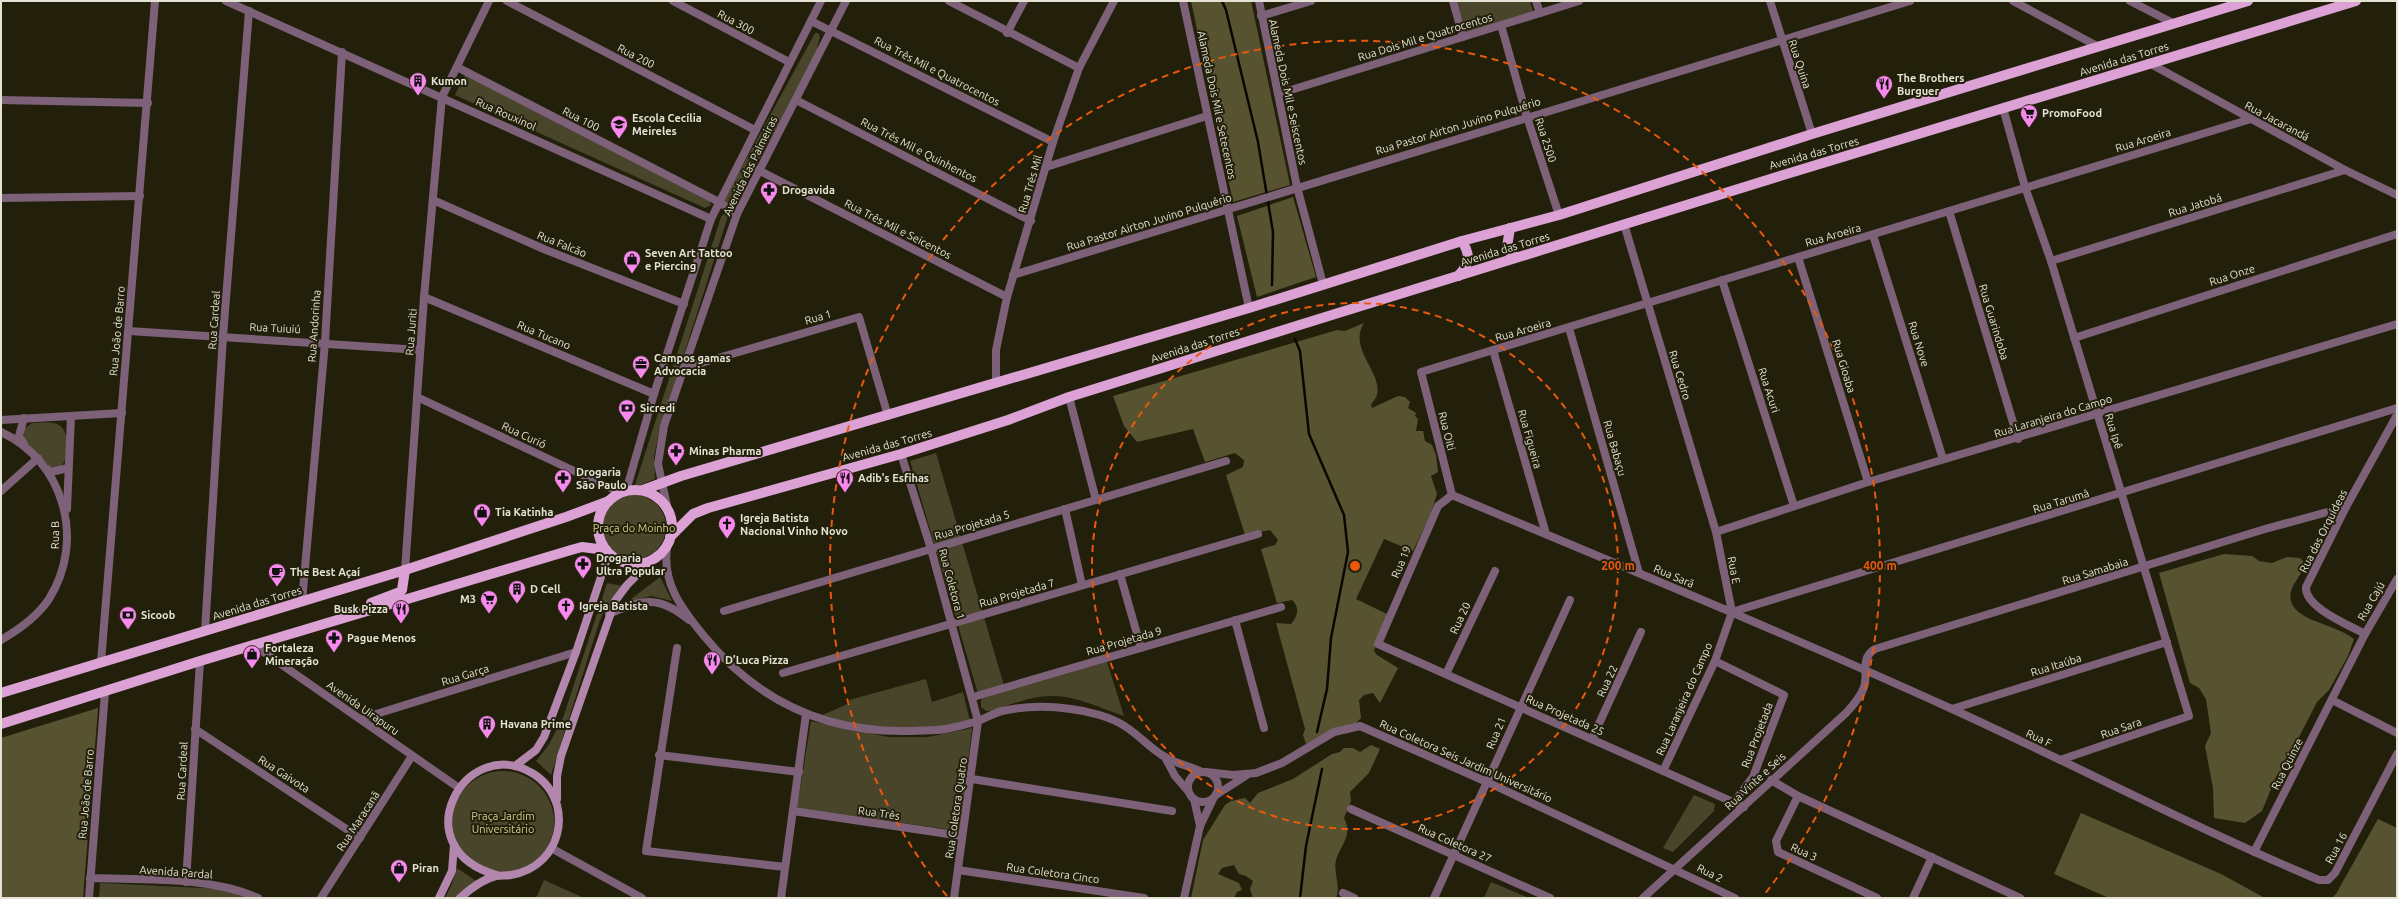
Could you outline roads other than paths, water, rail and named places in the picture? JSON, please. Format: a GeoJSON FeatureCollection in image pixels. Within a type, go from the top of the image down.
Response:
{"type":"FeatureCollection","features":[{"type":"Feature","properties":{"kind":"main road","name":"Avenida das Torres"},"geometry":{"type":"LineString","coordinates":[[643,490],[996,382],[1249,308],[1462,241],[1559,215],[1812,134],[2248,1]]}},
{"type":"Feature","properties":{"kind":"main road","name":"Avenida das Torres"},"geometry":{"type":"LineString","coordinates":[[669,540],[693,514],[708,508],[901,454],[1008,420],[1070,397],[1517,257],[2351,2]]}},
{"type":"Feature","properties":{"kind":"main road"},"geometry":{"type":"LineString","coordinates":[[1510,228],[1507,247],[1512,256],[1517,257]]}},
{"type":"Feature","properties":{"kind":"main road"},"geometry":{"type":"LineString","coordinates":[[1458,276],[1467,266],[1469,260],[1468,252],[1462,241]]}},
{"type":"Feature","properties":{"kind":"main road"},"geometry":{"type":"LineString","coordinates":[[515,766],[536,750],[544,737],[576,652],[608,552],[600,538],[598,525],[603,508],[609,501],[623,492],[643,490],[653,494],[668,510],[671,519],[669,540],[656,556],[627,584],[609,614],[560,756],[557,776],[557,806],[559,820],[557,835],[552,848],[534,866],[517,874],[497,875],[480,870],[464,860],[454,845],[449,831],[448,816],[452,801],[458,788],[469,777],[482,769],[496,765],[515,766],[527,770],[542,780],[553,795],[557,806]]}},
{"type":"Feature","properties":{"kind":"main road","name":"Avenida das Torres"},"geometry":{"type":"LineString","coordinates":[[1,693],[405,570],[566,517],[609,501]]}},
{"type":"Feature","properties":{"kind":"main road"},"geometry":{"type":"LineString","coordinates":[[1,724],[200,661],[255,646],[571,550],[582,548],[608,552],[624,562],[632,563],[649,561],[656,556]]}},
{"type":"Feature","properties":{"kind":"main road"},"geometry":{"type":"LineString","coordinates":[[314,627],[328,615],[395,595],[402,590],[405,570]]}},
{"type":"Feature","properties":{"kind":"main road"},"geometry":{"type":"LineString","coordinates":[[440,898],[452,871],[454,845]]}},
{"type":"Feature","properties":{"kind":"main road"},"geometry":{"type":"LineString","coordinates":[[460,898],[482,882],[497,875]]}},
{"type":"Feature","properties":{"kind":"street","name":"Rua João de Barro"},"geometry":{"type":"LineString","coordinates":[[101,662],[148,103],[155,1]]}},
{"type":"Feature","properties":{"kind":"street","name":"Rua Rouxinol"},"geometry":{"type":"LineString","coordinates":[[226,1],[711,219]]}},
{"type":"Feature","properties":{"kind":"street"},"geometry":{"type":"LineString","coordinates":[[442,97],[489,1]]}},
{"type":"Feature","properties":{"kind":"street","name":"Rua 200"},"geometry":{"type":"LineString","coordinates":[[507,1],[755,130]]}},
{"type":"Feature","properties":{"kind":"street","name":"Rua 300"},"geometry":{"type":"LineString","coordinates":[[673,1],[789,62]]}},
{"type":"Feature","properties":{"kind":"street","name":"Avenida das Palmeiras"},"geometry":{"type":"LineString","coordinates":[[623,492],[711,219],[821,1]]}},
{"type":"Feature","properties":{"kind":"street","name":"Avenida das Palmeiras"},"geometry":{"type":"LineString","coordinates":[[668,510],[658,464],[664,426],[737,214],[845,1]]}},
{"type":"Feature","properties":{"kind":"street"},"geometry":{"type":"LineString","coordinates":[[949,1],[1008,33],[1080,68]]}},
{"type":"Feature","properties":{"kind":"street"},"geometry":{"type":"LineString","coordinates":[[1008,33],[1024,1]]}},
{"type":"Feature","properties":{"kind":"street","name":"Rua Três Mil"},"geometry":{"type":"LineString","coordinates":[[996,382],[996,350],[1007,297],[1013,274],[1031,221],[1053,142],[1080,68],[1114,1]]}},
{"type":"Feature","properties":{"kind":"street","name":"Alameda Dois Mil e Setecentos"},"geometry":{"type":"LineString","coordinates":[[1184,1],[1207,116],[1249,308]]}},
{"type":"Feature","properties":{"kind":"street","name":"Alameda Dois Mil e Seiscentos"},"geometry":{"type":"LineString","coordinates":[[1259,1],[1297,187]]}},
{"type":"Feature","properties":{"kind":"street"},"geometry":{"type":"LineString","coordinates":[[1261,16],[1311,1]]}},
{"type":"Feature","properties":{"kind":"street"},"geometry":{"type":"LineString","coordinates":[[1452,1],[1463,37]]}},
{"type":"Feature","properties":{"kind":"street"},"geometry":{"type":"LineString","coordinates":[[1536,1],[1540,13]]}},
{"type":"Feature","properties":{"kind":"street","name":"Rua Dois Mil e Quatrocentos"},"geometry":{"type":"LineString","coordinates":[[1278,94],[1579,1]]}},
{"type":"Feature","properties":{"kind":"street","name":"Rua Quina"},"geometry":{"type":"LineString","coordinates":[[1770,1],[1781,40],[1812,134]]}},
{"type":"Feature","properties":{"kind":"street","name":"Rua Pastor Airton Juvino Pulquério"},"geometry":{"type":"LineString","coordinates":[[1013,274],[1228,210],[1297,187],[1910,1]]}},
{"type":"Feature","properties":{"kind":"street"},"geometry":{"type":"LineString","coordinates":[[2013,1],[2099,47]]}},
{"type":"Feature","properties":{"kind":"street"},"geometry":{"type":"LineString","coordinates":[[2130,1],[2172,23]]}},
{"type":"Feature","properties":{"kind":"street","name":"Rua Cardeal"},"geometry":{"type":"LineString","coordinates":[[205,631],[223,336],[249,11]]}},
{"type":"Feature","properties":{"kind":"street","name":"Rua Três Mil e Quatrocentos"},"geometry":{"type":"LineString","coordinates":[[812,21],[1053,142]]}},
{"type":"Feature","properties":{"kind":"street","name":"Rua 2500"},"geometry":{"type":"LineString","coordinates":[[1501,25],[1527,117],[1559,215]]}},
{"type":"Feature","properties":{"kind":"street","name":"Rua Andorinha"},"geometry":{"type":"LineString","coordinates":[[302,602],[325,342],[342,52]]}},
{"type":"Feature","properties":{"kind":"street","name":"Rua Jacarandá"},"geometry":{"type":"LineString","coordinates":[[2149,63],[2345,170],[2397,195]]}},
{"type":"Feature","properties":{"kind":"street","name":"Rua 100"},"geometry":{"type":"LineString","coordinates":[[457,67],[719,202],[737,214]]}},
{"type":"Feature","properties":{"kind":"street","name":"Rua Juriti"},"geometry":{"type":"LineString","coordinates":[[405,570],[424,297],[442,97]]}},
{"type":"Feature","properties":{"kind":"street"},"geometry":{"type":"LineString","coordinates":[[1,100],[148,103]]}},
{"type":"Feature","properties":{"kind":"street","name":"Rua Três Mil e Quinhentos"},"geometry":{"type":"LineString","coordinates":[[796,100],[1031,221]]}},
{"type":"Feature","properties":{"kind":"street","name":"Rua Ipê"},"geometry":{"type":"LineString","coordinates":[[2003,108],[2025,187],[2051,261],[2189,716]]}},
{"type":"Feature","properties":{"kind":"street"},"geometry":{"type":"LineString","coordinates":[[1046,167],[1207,116]]}},
{"type":"Feature","properties":{"kind":"street","name":"Rua Aroeira"},"geometry":{"type":"LineString","coordinates":[[1421,372],[2251,119]]}},
{"type":"Feature","properties":{"kind":"street","name":"Rua Três Mil e Seicentos"},"geometry":{"type":"LineString","coordinates":[[758,170],[1007,297]]}},
{"type":"Feature","properties":{"kind":"street","name":"Rua Jatobá"},"geometry":{"type":"LineString","coordinates":[[2051,261],[2345,170]]}},
{"type":"Feature","properties":{"kind":"street"},"geometry":{"type":"LineString","coordinates":[[1297,187],[1323,284]]}},
{"type":"Feature","properties":{"kind":"street"},"geometry":{"type":"LineString","coordinates":[[1,198],[140,196]]}},
{"type":"Feature","properties":{"kind":"street","name":"Rua Falcão"},"geometry":{"type":"LineString","coordinates":[[433,200],[546,250],[684,304]]}},
{"type":"Feature","properties":{"kind":"street","name":"Rua Guarindoba"},"geometry":{"type":"LineString","coordinates":[[1949,211],[2018,439]]}},
{"type":"Feature","properties":{"kind":"street","name":"Rua Cedro"},"geometry":{"type":"LineString","coordinates":[[1624,224],[1646,304],[1716,532]]}},
{"type":"Feature","properties":{"kind":"street","name":"Rua Onze"},"geometry":{"type":"LineString","coordinates":[[2074,338],[2397,234]]}},
{"type":"Feature","properties":{"kind":"street","name":"Rua Nove"},"geometry":{"type":"LineString","coordinates":[[1873,235],[1944,459]]}},
{"type":"Feature","properties":{"kind":"street","name":"Rua Gioaba"},"geometry":{"type":"LineString","coordinates":[[1798,257],[1868,482]]}},
{"type":"Feature","properties":{"kind":"street","name":"Rua Acuri"},"geometry":{"type":"LineString","coordinates":[[1722,280],[1794,506]]}},
{"type":"Feature","properties":{"kind":"street","name":"Rua Tucano"},"geometry":{"type":"LineString","coordinates":[[424,297],[654,394]]}},
{"type":"Feature","properties":{"kind":"street","name":"Rua 1"},"geometry":{"type":"LineString","coordinates":[[684,368],[859,317],[888,416]]}},
{"type":"Feature","properties":{"kind":"street","name":"Rua Laranjeira do Campo"},"geometry":{"type":"LineString","coordinates":[[1716,532],[1868,482],[2018,439],[2397,324]]}},
{"type":"Feature","properties":{"kind":"street","name":"Rua Babaçu"},"geometry":{"type":"LineString","coordinates":[[1569,328],[1639,573]]}},
{"type":"Feature","properties":{"kind":"street","name":"Rua Tuiuiú"},"geometry":{"type":"LineString","coordinates":[[129,331],[325,342],[420,350]]}},
{"type":"Feature","properties":{"kind":"street","name":"Rua Figueira"},"geometry":{"type":"LineString","coordinates":[[1493,350],[1546,534]]}},
{"type":"Feature","properties":{"kind":"street","name":"Rua Oiti"},"geometry":{"type":"LineString","coordinates":[[1421,372],[1452,495]]}},
{"type":"Feature","properties":{"kind":"street","name":"Rua Curió"},"geometry":{"type":"LineString","coordinates":[[417,397],[623,492]]}},
{"type":"Feature","properties":{"kind":"street"},"geometry":{"type":"LineString","coordinates":[[1070,397],[1096,500]]}},
{"type":"Feature","properties":{"kind":"street","name":"Rua Tarumâ"},"geometry":{"type":"LineString","coordinates":[[1732,612],[2122,494],[2397,408]]}},
{"type":"Feature","properties":{"kind":"street"},"geometry":{"type":"LineString","coordinates":[[1,420],[122,413]]}},
{"type":"Feature","properties":{"kind":"street","name":"Rua das Orquídeas"},"geometry":{"type":"LineString","coordinates":[[2365,634],[2312,604],[2306,593],[2306,587],[2346,507],[2397,415]]}},
{"type":"Feature","properties":{"kind":"street"},"geometry":{"type":"LineString","coordinates":[[67,518],[71,416]]}},
{"type":"Feature","properties":{"kind":"street"},"geometry":{"type":"LineString","coordinates":[[24,418],[19,436],[26,447]]}},
{"type":"Feature","properties":{"kind":"street","name":"Rua B"},"geometry":{"type":"LineString","coordinates":[[1,432],[26,447],[47,469],[60,492],[67,518],[68,539],[65,560],[49,599],[35,616],[19,629],[1,640]]}},
{"type":"Feature","properties":{"kind":"street","name":"Rua Coletora 1"},"geometry":{"type":"LineString","coordinates":[[901,454],[931,549],[973,697],[978,721]]}},
{"type":"Feature","properties":{"kind":"street"},"geometry":{"type":"LineString","coordinates":[[1,492],[38,458]]}},
{"type":"Feature","properties":{"kind":"street","name":"Rua Projetada 5"},"geometry":{"type":"LineString","coordinates":[[724,611],[1226,461]]}},
{"type":"Feature","properties":{"kind":"street"},"geometry":{"type":"LineString","coordinates":[[47,469],[51,472],[68,468]]}},
{"type":"Feature","properties":{"kind":"street","name":"Rua Sarã"},"geometry":{"type":"LineString","coordinates":[[1452,495],[1732,612],[1864,670]]}},
{"type":"Feature","properties":{"kind":"street","name":"Rua 19"},"geometry":{"type":"LineString","coordinates":[[1378,644],[1438,506],[1452,495]]}},
{"type":"Feature","properties":{"kind":"street","name":"Rua Samabaia"},"geometry":{"type":"LineString","coordinates":[[1864,670],[1868,654],[1881,646],[2145,567],[2265,528],[2346,507]]}},
{"type":"Feature","properties":{"kind":"street"},"geometry":{"type":"LineString","coordinates":[[1065,509],[1082,585]]}},
{"type":"Feature","properties":{"kind":"street","name":"Rua E"},"geometry":{"type":"LineString","coordinates":[[1716,532],[1732,612]]}},
{"type":"Feature","properties":{"kind":"street","name":"Rua Projetada 7"},"geometry":{"type":"LineString","coordinates":[[783,673],[1258,534]]}},
{"type":"Feature","properties":{"kind":"street"},"geometry":{"type":"LineString","coordinates":[[669,540],[665,559],[666,573],[677,596],[696,626],[737,672],[778,701],[806,714],[847,726],[891,731],[945,730],[978,721],[1001,711],[1035,707],[1070,708],[1091,713],[1125,726],[1165,757],[1204,772],[1218,781],[1215,797],[1200,826],[1184,898]]}},
{"type":"Feature","properties":{"kind":"street","name":"Rua 20"},"geometry":{"type":"LineString","coordinates":[[1446,674],[1494,571]]}},
{"type":"Feature","properties":{"kind":"street"},"geometry":{"type":"LineString","coordinates":[[1120,574],[1142,648]]}},
{"type":"Feature","properties":{"kind":"street","name":"Rua Cajú"},"geometry":{"type":"LineString","coordinates":[[2365,634],[2397,579]]}},
{"type":"Feature","properties":{"kind":"street","name":"Rua 21"},"geometry":{"type":"LineString","coordinates":[[1434,898],[1570,600]]}},
{"type":"Feature","properties":{"kind":"street"},"geometry":{"type":"LineString","coordinates":[[609,614],[634,602],[648,601],[670,607],[696,626]]}},
{"type":"Feature","properties":{"kind":"street","name":"Rua Projetada 9"},"geometry":{"type":"LineString","coordinates":[[973,697],[1281,607]]}},
{"type":"Feature","properties":{"kind":"street","name":"Rua Laranjeira do Campo"},"geometry":{"type":"LineString","coordinates":[[1664,771],[1714,661],[1732,612]]}},
{"type":"Feature","properties":{"kind":"street"},"geometry":{"type":"LineString","coordinates":[[1235,620],[1264,728]]}},
{"type":"Feature","properties":{"kind":"street","name":"Rua 22"},"geometry":{"type":"LineString","coordinates":[[1592,739],[1641,632]]}},
{"type":"Feature","properties":{"kind":"street","name":"Rua Quinze"},"geometry":{"type":"LineString","coordinates":[[2254,852],[2365,634]]}},
{"type":"Feature","properties":{"kind":"street","name":"Rua Itaúba"},"geometry":{"type":"LineString","coordinates":[[1952,709],[2167,642]]}},
{"type":"Feature","properties":{"kind":"street","name":"Rua Projetada 25"},"geometry":{"type":"LineString","coordinates":[[1378,644],[1744,807]]}},
{"type":"Feature","properties":{"kind":"street","name":"Avenida Uirapuru"},"geometry":{"type":"LineString","coordinates":[[255,646],[458,788]]}},
{"type":"Feature","properties":{"kind":"street"},"geometry":{"type":"LineString","coordinates":[[677,648],[659,755],[646,851],[785,867]]}},
{"type":"Feature","properties":{"kind":"street","name":"Rua Garça"},"geometry":{"type":"LineString","coordinates":[[360,719],[576,652]]}},
{"type":"Feature","properties":{"kind":"street","name":"Rua Cardeal"},"geometry":{"type":"LineString","coordinates":[[186,882],[200,661]]}},
{"type":"Feature","properties":{"kind":"street","name":"Rua Projetada"},"geometry":{"type":"LineString","coordinates":[[1714,661],[1784,694],[1752,777],[1734,802]]}},
{"type":"Feature","properties":{"kind":"street","name":"Rua F"},"geometry":{"type":"LineString","coordinates":[[1864,670],[1952,709],[2254,852]]}},
{"type":"Feature","properties":{"kind":"street","name":"Rua Vinte e Seis"},"geometry":{"type":"LineString","coordinates":[[1643,898],[1854,705],[1865,685],[1864,670]]}},
{"type":"Feature","properties":{"kind":"street","name":"Rua João de Barro"},"geometry":{"type":"LineString","coordinates":[[89,898],[105,692]]}},
{"type":"Feature","properties":{"kind":"street"},"geometry":{"type":"LineString","coordinates":[[2332,700],[2397,733]]}},
{"type":"Feature","properties":{"kind":"street"},"geometry":{"type":"LineString","coordinates":[[781,898],[806,714]]}},
{"type":"Feature","properties":{"kind":"street","name":"Rua Sara"},"geometry":{"type":"LineString","coordinates":[[2060,760],[2189,716]]}},
{"type":"Feature","properties":{"kind":"street","name":"Rua Coletora Quatro"},"geometry":{"type":"LineString","coordinates":[[954,898],[962,836],[972,780],[978,721]]}},
{"type":"Feature","properties":{"kind":"street","name":"Rua Coletora Seis Jardim Universitário"},"geometry":{"type":"LineString","coordinates":[[1247,775],[1282,763],[1334,732],[1360,726],[1675,868]]}},
{"type":"Feature","properties":{"kind":"street","name":"Rua Gaivota"},"geometry":{"type":"LineString","coordinates":[[195,729],[360,838]]}},
{"type":"Feature","properties":{"kind":"street","name":"Rua 16"},"geometry":{"type":"LineString","coordinates":[[2254,852],[2320,880],[2328,880],[2336,873],[2397,754]]}},
{"type":"Feature","properties":{"kind":"street"},"geometry":{"type":"LineString","coordinates":[[659,755],[799,772]]}},
{"type":"Feature","properties":{"kind":"street","name":"Rua Maracanã"},"geometry":{"type":"LineString","coordinates":[[321,898],[412,756]]}},
{"type":"Feature","properties":{"kind":"street"},"geometry":{"type":"LineString","coordinates":[[1165,757],[1175,776],[1194,799],[1200,826]]}},
{"type":"Feature","properties":{"kind":"street"},"geometry":{"type":"LineString","coordinates":[[1188,791],[1189,781],[1197,773],[1204,772],[1247,775]]}},
{"type":"Feature","properties":{"kind":"street"},"geometry":{"type":"LineString","coordinates":[[1194,799],[1204,802],[1215,797],[1247,775]]}},
{"type":"Feature","properties":{"kind":"street"},"geometry":{"type":"LineString","coordinates":[[972,780],[1172,811]]}},
{"type":"Feature","properties":{"kind":"street"},"geometry":{"type":"LineString","coordinates":[[1771,780],[1798,796],[2020,898]]}},
{"type":"Feature","properties":{"kind":"street","name":"Rua 3"},"geometry":{"type":"LineString","coordinates":[[1798,796],[1776,841],[1778,852],[1877,898]]}},
{"type":"Feature","properties":{"kind":"street","name":"Rua Coletora 27"},"geometry":{"type":"LineString","coordinates":[[1351,809],[1550,898]]}},
{"type":"Feature","properties":{"kind":"street","name":"Rua Três"},"geometry":{"type":"LineString","coordinates":[[793,811],[962,836]]}},
{"type":"Feature","properties":{"kind":"street"},"geometry":{"type":"LineString","coordinates":[[552,848],[642,898]]}},
{"type":"Feature","properties":{"kind":"street"},"geometry":{"type":"LineString","coordinates":[[1913,898],[1932,857]]}},
{"type":"Feature","properties":{"kind":"street","name":"Rua 2"},"geometry":{"type":"LineString","coordinates":[[1675,868],[1736,898]]}},
{"type":"Feature","properties":{"kind":"street","name":"Rua Coletora Cinco"},"geometry":{"type":"LineString","coordinates":[[958,870],[1144,898]]}},
{"type":"Feature","properties":{"kind":"street","name":"Avenida Pardal"},"geometry":{"type":"LineString","coordinates":[[90,878],[186,882],[244,891],[258,898]]}},
{"type":"Feature","properties":{"kind":"street"},"geometry":{"type":"LineString","coordinates":[[1343,893],[1354,898]]}},
{"type":"Feature","properties":{"kind":"waterway"},"geometry":{"type":"LineString","coordinates":[[1222,1],[1226,10],[1258,142],[1273,232],[1272,285]]}},
{"type":"Feature","properties":{"kind":"waterway"},"geometry":{"type":"LineString","coordinates":[[1295,339],[1300,351],[1309,434],[1344,515],[1348,552],[1331,638],[1327,689],[1317,732]]}},
{"type":"Feature","properties":{"kind":"waterway"},"geometry":{"type":"LineString","coordinates":[[1300,898],[1306,846],[1322,769]]}},
{"type":"Feature","properties":{"kind":"place","name":"Kumon"},"geometry":{"type":"Point","coordinates":[418,96]}},
{"type":"Feature","properties":{"kind":"place","name":"The Brothers Burguer"},"geometry":{"type":"Point","coordinates":[1884,99]}},
{"type":"Feature","properties":{"kind":"place","name":"PromoFood"},"geometry":{"type":"Point","coordinates":[2029,128]}},
{"type":"Feature","properties":{"kind":"place","name":"Escola Cecília Meireles"},"geometry":{"type":"Point","coordinates":[619,139]}},
{"type":"Feature","properties":{"kind":"place","name":"Drogavida"},"geometry":{"type":"Point","coordinates":[769,205]}},
{"type":"Feature","properties":{"kind":"place","name":"Seven Art Tattoo e Piercing"},"geometry":{"type":"Point","coordinates":[632,274]}},
{"type":"Feature","properties":{"kind":"place","name":"Campos gamas Advocacia"},"geometry":{"type":"Point","coordinates":[641,379]}},
{"type":"Feature","properties":{"kind":"place","name":"Sicredi"},"geometry":{"type":"Point","coordinates":[627,423]}},
{"type":"Feature","properties":{"kind":"place","name":"Minas Pharma"},"geometry":{"type":"Point","coordinates":[676,466]}},
{"type":"Feature","properties":{"kind":"place","name":"Drogaria São Paulo"},"geometry":{"type":"Point","coordinates":[563,493]}},
{"type":"Feature","properties":{"kind":"place","name":"Adib's Esfihas"},"geometry":{"type":"Point","coordinates":[845,493]}},
{"type":"Feature","properties":{"kind":"place","name":"Tia Katinha"},"geometry":{"type":"Point","coordinates":[482,527]}},
{"type":"Feature","properties":{"kind":"place","name":"Igreja Batista Nacional Vinho Novo"},"geometry":{"type":"Point","coordinates":[727,539]}},
{"type":"Feature","properties":{"kind":"place","name":"Drogaria Ultra Popular"},"geometry":{"type":"Point","coordinates":[583,579]}},
{"type":"Feature","properties":{"kind":"place","name":"The Best Açaí"},"geometry":{"type":"Point","coordinates":[277,587]}},
{"type":"Feature","properties":{"kind":"place","name":"D Cell"},"geometry":{"type":"Point","coordinates":[517,604]}},
{"type":"Feature","properties":{"kind":"place","name":"M3"},"geometry":{"type":"Point","coordinates":[489,614]}},
{"type":"Feature","properties":{"kind":"place","name":"Igreja Batista"},"geometry":{"type":"Point","coordinates":[566,621]}},
{"type":"Feature","properties":{"kind":"place","name":"Busk Pizza"},"geometry":{"type":"Point","coordinates":[401,624]}},
{"type":"Feature","properties":{"kind":"place","name":"Sicoob"},"geometry":{"type":"Point","coordinates":[128,630]}},
{"type":"Feature","properties":{"kind":"place","name":"Pague Menos"},"geometry":{"type":"Point","coordinates":[334,653]}},
{"type":"Feature","properties":{"kind":"place","name":"Fortaleza Mineração"},"geometry":{"type":"Point","coordinates":[252,669]}},
{"type":"Feature","properties":{"kind":"place","name":"D’Luca Pizza"},"geometry":{"type":"Point","coordinates":[712,675]}},
{"type":"Feature","properties":{"kind":"place","name":"Havana Prime"},"geometry":{"type":"Point","coordinates":[487,739]}},
{"type":"Feature","properties":{"kind":"place","name":"Piran"},"geometry":{"type":"Point","coordinates":[399,883]}},
{"type":"Feature","properties":{"kind":"park label","name":"Praça do Moinho"},"geometry":{"type":"Point","coordinates":[634,528]}},
{"type":"Feature","properties":{"kind":"park label","name":"Praça Jardim Universitário"},"geometry":{"type":"Point","coordinates":[503,822]}}]}
